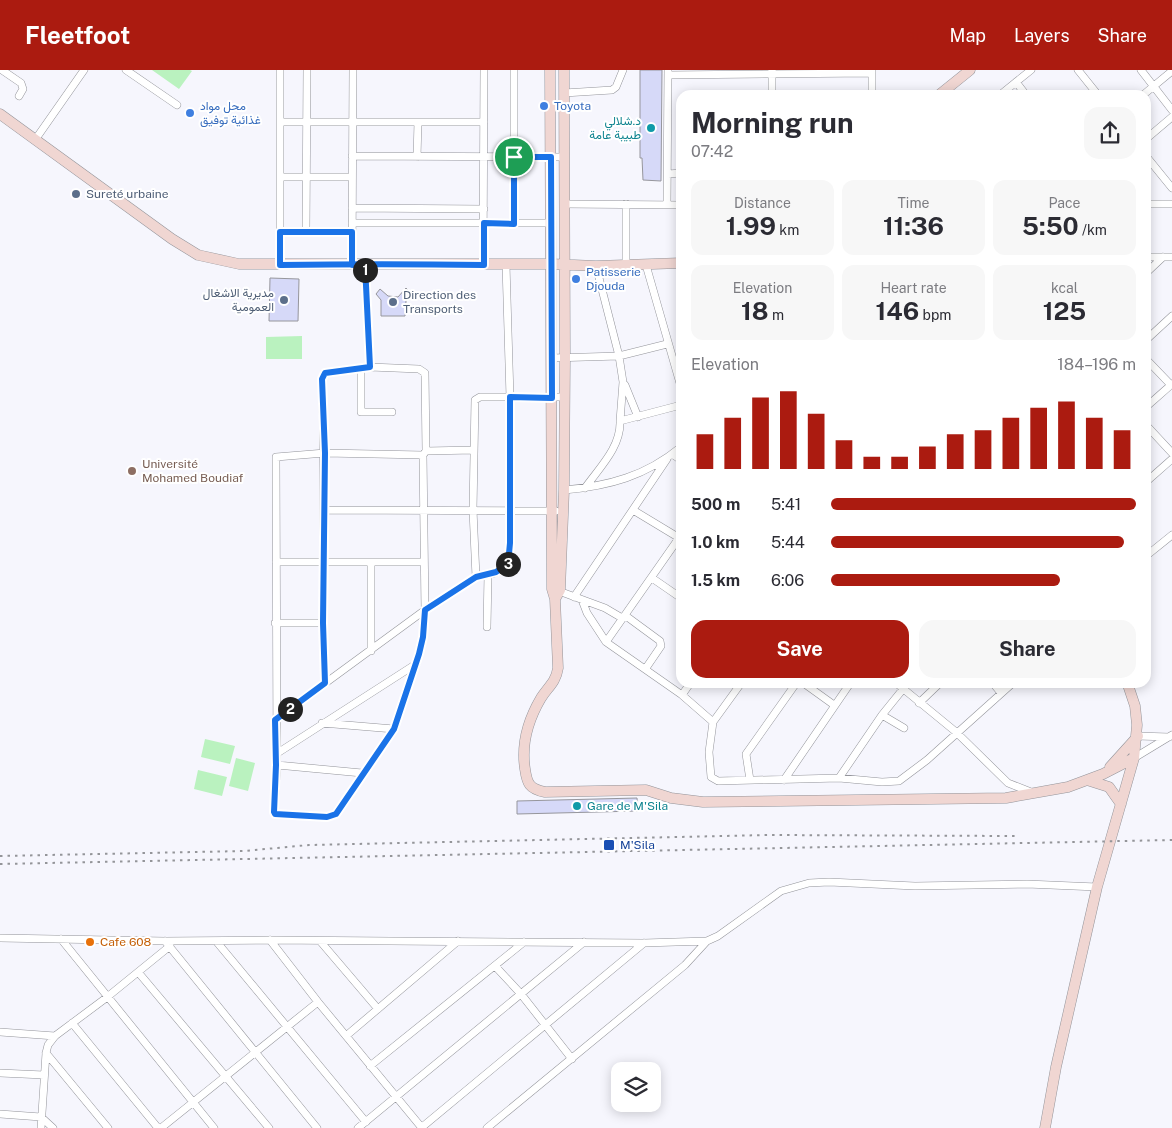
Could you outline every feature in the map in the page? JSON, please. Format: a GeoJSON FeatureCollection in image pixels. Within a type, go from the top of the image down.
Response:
{"type":"FeatureCollection","features":[{"type":"Feature","properties":{"kind":"street"},"geometry":{"type":"LineString","coordinates":[[2,70],[21,83],[23,89],[19,96]]}},
{"type":"Feature","properties":{"kind":"street"},"geometry":{"type":"LineString","coordinates":[[35,140],[84,70]]}},
{"type":"Feature","properties":{"kind":"street"},"geometry":{"type":"LineString","coordinates":[[126,70],[177,106]]}},
{"type":"Feature","properties":{"kind":"street"},"geometry":{"type":"LineString","coordinates":[[280,70],[280,265]]}},
{"type":"Feature","properties":{"kind":"street"},"geometry":{"type":"LineString","coordinates":[[306,232],[307,70]]}},
{"type":"Feature","properties":{"kind":"street"},"geometry":{"type":"LineString","coordinates":[[352,265],[353,70]]}},
{"type":"Feature","properties":{"kind":"street"},"geometry":{"type":"LineString","coordinates":[[484,70],[484,265]]}},
{"type":"Feature","properties":{"kind":"street"},"geometry":{"type":"LineString","coordinates":[[514,70],[514,224]]}},
{"type":"Feature","properties":{"kind":"street"},"geometry":{"type":"LineString","coordinates":[[550,70],[552,398],[558,511],[556,593],[558,653],[557,677],[543,696],[526,730],[524,765],[527,783],[531,788],[545,792],[646,790],[671,798],[703,802],[1006,798],[1068,787],[1103,774],[1171,736]]}},
{"type":"Feature","properties":{"kind":"street"},"geometry":{"type":"LineString","coordinates":[[558,511],[564,490],[564,70]]}},
{"type":"Feature","properties":{"kind":"street"},"geometry":{"type":"LineString","coordinates":[[564,93],[612,90],[616,87],[623,70]]}},
{"type":"Feature","properties":{"kind":"street"},"geometry":{"type":"LineString","coordinates":[[945,90],[970,70]]}},
{"type":"Feature","properties":{"kind":"street"},"geometry":{"type":"LineString","coordinates":[[1006,90],[1031,70]]}},
{"type":"Feature","properties":{"kind":"street"},"geometry":{"type":"LineString","coordinates":[[1078,70],[1094,90]]}},
{"type":"Feature","properties":{"kind":"street"},"geometry":{"type":"LineString","coordinates":[[1141,70],[1172,110]]}},
{"type":"Feature","properties":{"kind":"street"},"geometry":{"type":"LineString","coordinates":[[667,205],[668,72],[872,71],[872,90]]}},
{"type":"Feature","properties":{"kind":"street"},"geometry":{"type":"LineString","coordinates":[[1149,90],[1172,71]]}},
{"type":"Feature","properties":{"kind":"street"},"geometry":{"type":"LineString","coordinates":[[772,72],[772,90]]}},
{"type":"Feature","properties":{"kind":"street"},"geometry":{"type":"LineString","coordinates":[[1016,82],[1022,90]]}},
{"type":"Feature","properties":{"kind":"street"},"geometry":{"type":"LineString","coordinates":[[0,114],[172,240],[198,255],[239,264],[280,265],[552,264],[596,266],[676,263]]}},
{"type":"Feature","properties":{"kind":"street"},"geometry":{"type":"LineString","coordinates":[[1151,135],[1172,117]]}},
{"type":"Feature","properties":{"kind":"street"},"geometry":{"type":"LineString","coordinates":[[280,122],[484,122]]}},
{"type":"Feature","properties":{"kind":"street"},"geometry":{"type":"LineString","coordinates":[[417,156],[418,122]]}},
{"type":"Feature","properties":{"kind":"street"},"geometry":{"type":"LineString","coordinates":[[352,156],[564,157]]}},
{"type":"Feature","properties":{"kind":"street"},"geometry":{"type":"LineString","coordinates":[[1151,162],[1172,188]]}},
{"type":"Feature","properties":{"kind":"street"},"geometry":{"type":"LineString","coordinates":[[668,174],[676,173]]}},
{"type":"Feature","properties":{"kind":"street"},"geometry":{"type":"LineString","coordinates":[[280,177],[352,177]]}},
{"type":"Feature","properties":{"kind":"street"},"geometry":{"type":"LineString","coordinates":[[564,204],[676,205]]}},
{"type":"Feature","properties":{"kind":"street"},"geometry":{"type":"LineString","coordinates":[[626,204],[626,265]]}},
{"type":"Feature","properties":{"kind":"street"},"geometry":{"type":"LineString","coordinates":[[1151,204],[1172,204]]}},
{"type":"Feature","properties":{"kind":"street"},"geometry":{"type":"LineString","coordinates":[[352,208],[484,208]]}},
{"type":"Feature","properties":{"kind":"street"},"geometry":{"type":"LineString","coordinates":[[352,223],[551,224]]}},
{"type":"Feature","properties":{"kind":"street"},"geometry":{"type":"LineString","coordinates":[[280,232],[352,232]]}},
{"type":"Feature","properties":{"kind":"street"},"geometry":{"type":"LineString","coordinates":[[1151,257],[1172,256]]}},
{"type":"Feature","properties":{"kind":"street"},"geometry":{"type":"LineString","coordinates":[[1151,269],[1163,258]]}},
{"type":"Feature","properties":{"kind":"street"},"geometry":{"type":"LineString","coordinates":[[365,265],[370,367]]}},
{"type":"Feature","properties":{"kind":"street"},"geometry":{"type":"LineString","coordinates":[[275,720],[425,610],[476,577],[504,569],[508,564],[510,543],[510,397],[506,265]]}},
{"type":"Feature","properties":{"kind":"street"},"geometry":{"type":"LineString","coordinates":[[646,265],[676,372]]}},
{"type":"Feature","properties":{"kind":"street"},"geometry":{"type":"LineString","coordinates":[[585,488],[616,444],[620,433],[623,382],[619,356],[596,266]]}},
{"type":"Feature","properties":{"kind":"street"},"geometry":{"type":"LineString","coordinates":[[1151,335],[1172,316]]}},
{"type":"Feature","properties":{"kind":"street"},"geometry":{"type":"LineString","coordinates":[[552,358],[619,356],[667,344]]}},
{"type":"Feature","properties":{"kind":"street"},"geometry":{"type":"LineString","coordinates":[[1151,364],[1172,385],[1151,403]]}},
{"type":"Feature","properties":{"kind":"street"},"geometry":{"type":"LineString","coordinates":[[325,683],[323,623],[325,453],[323,375],[370,367],[419,369],[425,373],[424,453],[424,562],[425,610],[423,637],[394,729],[362,773],[339,810],[332,816],[278,815],[274,812],[276,765],[276,457],[325,453],[424,453],[474,450]]}},
{"type":"Feature","properties":{"kind":"street"},"geometry":{"type":"LineString","coordinates":[[361,368],[361,412],[392,412]]}},
{"type":"Feature","properties":{"kind":"street"},"geometry":{"type":"LineString","coordinates":[[623,382],[638,417]]}},
{"type":"Feature","properties":{"kind":"street"},"geometry":{"type":"LineString","coordinates":[[476,577],[473,510],[477,397],[564,397]]}},
{"type":"Feature","properties":{"kind":"street"},"geometry":{"type":"LineString","coordinates":[[620,421],[676,406]]}},
{"type":"Feature","properties":{"kind":"street"},"geometry":{"type":"LineString","coordinates":[[1151,430],[1172,453]]}},
{"type":"Feature","properties":{"kind":"street"},"geometry":{"type":"LineString","coordinates":[[564,490],[585,488],[631,477],[676,451]]}},
{"type":"Feature","properties":{"kind":"street"},"geometry":{"type":"LineString","coordinates":[[670,456],[676,458]]}},
{"type":"Feature","properties":{"kind":"street"},"geometry":{"type":"LineString","coordinates":[[574,597],[670,456]]}},
{"type":"Feature","properties":{"kind":"street"},"geometry":{"type":"LineString","coordinates":[[1151,478],[1172,459]]}},
{"type":"Feature","properties":{"kind":"street"},"geometry":{"type":"LineString","coordinates":[[325,510],[558,511]]}},
{"type":"Feature","properties":{"kind":"street"},"geometry":{"type":"LineString","coordinates":[[633,510],[676,535]]}},
{"type":"Feature","properties":{"kind":"street"},"geometry":{"type":"LineString","coordinates":[[1151,552],[1172,535]]}},
{"type":"Feature","properties":{"kind":"street"},"geometry":{"type":"LineString","coordinates":[[606,642],[676,543]]}},
{"type":"Feature","properties":{"kind":"street"},"geometry":{"type":"LineString","coordinates":[[276,562],[424,562]]}},
{"type":"Feature","properties":{"kind":"street"},"geometry":{"type":"LineString","coordinates":[[371,562],[371,651]]}},
{"type":"Feature","properties":{"kind":"street"},"geometry":{"type":"LineString","coordinates":[[487,626],[488,575]]}},
{"type":"Feature","properties":{"kind":"street"},"geometry":{"type":"LineString","coordinates":[[652,578],[676,595]]}},
{"type":"Feature","properties":{"kind":"street"},"geometry":{"type":"LineString","coordinates":[[556,593],[605,608],[624,617],[660,641],[661,646],[646,668]]}},
{"type":"Feature","properties":{"kind":"street"},"geometry":{"type":"LineString","coordinates":[[582,600],[587,613],[606,642],[682,694],[713,722]]}},
{"type":"Feature","properties":{"kind":"street"},"geometry":{"type":"LineString","coordinates":[[275,623],[323,623]]}},
{"type":"Feature","properties":{"kind":"street"},"geometry":{"type":"LineString","coordinates":[[276,754],[416,664]]}},
{"type":"Feature","properties":{"kind":"street"},"geometry":{"type":"LineString","coordinates":[[682,694],[686,688]]}},
{"type":"Feature","properties":{"kind":"street"},"geometry":{"type":"LineString","coordinates":[[738,688],[713,722],[709,752],[710,777],[713,780],[725,782],[839,778],[882,782],[899,781],[927,760],[1007,688]]}},
{"type":"Feature","properties":{"kind":"street"},"geometry":{"type":"LineString","coordinates":[[750,780],[746,754],[793,688]]}},
{"type":"Feature","properties":{"kind":"street"},"geometry":{"type":"LineString","coordinates":[[810,688],[834,705]]}},
{"type":"Feature","properties":{"kind":"street"},"geometry":{"type":"LineString","coordinates":[[784,780],[847,688]]}},
{"type":"Feature","properties":{"kind":"street"},"geometry":{"type":"LineString","coordinates":[[918,703],[934,688]]}},
{"type":"Feature","properties":{"kind":"street"},"geometry":{"type":"LineString","coordinates":[[997,688],[1001,693]]}},
{"type":"Feature","properties":{"kind":"street"},"geometry":{"type":"LineString","coordinates":[[1045,1128],[1056,1067],[1097,887],[1134,758],[1138,736],[1134,706],[1129,688]]}},
{"type":"Feature","properties":{"kind":"street"},"geometry":{"type":"LineString","coordinates":[[839,778],[882,715],[903,689],[956,732],[1008,783],[1035,794]]}},
{"type":"Feature","properties":{"kind":"street"},"geometry":{"type":"LineString","coordinates":[[882,715],[904,728]]}},
{"type":"Feature","properties":{"kind":"street"},"geometry":{"type":"LineString","coordinates":[[322,723],[394,729]]}},
{"type":"Feature","properties":{"kind":"street"},"geometry":{"type":"LineString","coordinates":[[1103,774],[1138,736],[1171,736]]}},
{"type":"Feature","properties":{"kind":"street"},"geometry":{"type":"LineString","coordinates":[[276,765],[362,773]]}},
{"type":"Feature","properties":{"kind":"street"},"geometry":{"type":"LineString","coordinates":[[1087,780],[1109,787],[1121,804]]}},
{"type":"Feature","properties":{"kind":"street"},"geometry":{"type":"LineString","coordinates":[[1006,798],[1008,783]]}},
{"type":"Feature","properties":{"kind":"street"},"geometry":{"type":"LineString","coordinates":[[0,938],[168,944],[270,940],[644,943],[707,941],[718,936],[781,891],[809,883],[955,886],[1028,884],[1097,887]]}},
{"type":"Feature","properties":{"kind":"street"},"geometry":{"type":"LineString","coordinates":[[60,939],[106,998],[214,1128]]}},
{"type":"Feature","properties":{"kind":"street"},"geometry":{"type":"LineString","coordinates":[[270,940],[318,1002],[422,1128],[644,943]]}},
{"type":"Feature","properties":{"kind":"street"},"geometry":{"type":"LineString","coordinates":[[216,941],[366,1122]]}},
{"type":"Feature","properties":{"kind":"street"},"geometry":{"type":"LineString","coordinates":[[320,941],[378,1009]]}},
{"type":"Feature","properties":{"kind":"street"},"geometry":{"type":"LineString","coordinates":[[346,1036],[458,941]]}},
{"type":"Feature","properties":{"kind":"street"},"geometry":{"type":"LineString","coordinates":[[487,1128],[685,965],[707,941]]}},
{"type":"Feature","properties":{"kind":"street"},"geometry":{"type":"LineString","coordinates":[[370,1066],[524,942]]}},
{"type":"Feature","properties":{"kind":"street"},"geometry":{"type":"LineString","coordinates":[[358,1128],[397,1098],[584,942]]}},
{"type":"Feature","properties":{"kind":"street"},"geometry":{"type":"LineString","coordinates":[[41,1128],[44,1075],[48,1046],[55,1036],[138,972],[168,944]]}},
{"type":"Feature","properties":{"kind":"street"},"geometry":{"type":"LineString","coordinates":[[168,944],[317,1128]]}},
{"type":"Feature","properties":{"kind":"street"},"geometry":{"type":"LineString","coordinates":[[495,966],[521,994],[572,1059]]}},
{"type":"Feature","properties":{"kind":"street"},"geometry":{"type":"LineString","coordinates":[[138,972],[269,1128]]}},
{"type":"Feature","properties":{"kind":"street"},"geometry":{"type":"LineString","coordinates":[[72,1023],[160,1128],[318,1002]]}},
{"type":"Feature","properties":{"kind":"street"},"geometry":{"type":"LineString","coordinates":[[0,1032],[55,1036]]}},
{"type":"Feature","properties":{"kind":"street"},"geometry":{"type":"LineString","coordinates":[[46,1053],[108,1128]]}},
{"type":"Feature","properties":{"kind":"street"},"geometry":{"type":"LineString","coordinates":[[0,1073],[44,1075]]}},
{"type":"Feature","properties":{"kind":"street"},"geometry":{"type":"LineString","coordinates":[[0,1114],[41,1117],[53,1128]]}},
{"type":"Feature","properties":{"kind":"green space"},"geometry":{"type":"Polygon","coordinates":[[[152,70],[190,70],[192,71],[179,89],[152,70]]]}},
{"type":"Feature","properties":{"kind":"green space"},"geometry":{"type":"Polygon","coordinates":[[[302,336],[302,359],[266,359],[266,337],[302,336]]]}},
{"type":"Feature","properties":{"kind":"green space"},"geometry":{"type":"Polygon","coordinates":[[[205,739],[235,746],[230,764],[201,757],[205,739]]]}},
{"type":"Feature","properties":{"kind":"green space"},"geometry":{"type":"Polygon","coordinates":[[[236,758],[255,763],[248,791],[229,786],[236,758]]]}},
{"type":"Feature","properties":{"kind":"green space"},"geometry":{"type":"Polygon","coordinates":[[[198,770],[227,777],[222,796],[194,789],[198,770]]]}},
{"type":"Feature","properties":{"kind":"building","name":"د.شلالي طبيبة عامة"},"geometry":{"type":"Polygon","coordinates":[[[640,70],[662,70],[661,181],[643,180],[642,158],[640,158],[640,70]]]}},
{"type":"Feature","properties":{"kind":"building","name":"مديرية الاشغال العمومية"},"geometry":{"type":"Polygon","coordinates":[[[270,278],[299,279],[298,321],[269,321],[270,278]]]}},
{"type":"Feature","properties":{"kind":"building","name":"Direction des Transports"},"geometry":{"type":"Polygon","coordinates":[[[406,288],[412,294],[406,301],[405,316],[381,316],[381,300],[376,294],[380,289],[388,296],[398,297],[406,288]]]}},
{"type":"Feature","properties":{"kind":"building","name":"Gare de M'Sila"},"geometry":{"type":"Polygon","coordinates":[[[637,798],[638,811],[517,814],[517,801],[637,798]]]}},
{"type":"Feature","properties":{"kind":"railway"},"geometry":{"type":"LineString","coordinates":[[0,856],[244,851],[309,845],[769,835],[1015,836]]}},
{"type":"Feature","properties":{"kind":"railway"},"geometry":{"type":"LineString","coordinates":[[0,864],[1172,840]]}},
{"type":"Feature","properties":{"kind":"place","name":"Toyota"},"geometry":{"type":"Point","coordinates":[544,106]}},
{"type":"Feature","properties":{"kind":"place","name":"محل مواد غذائية توفيق"},"geometry":{"type":"Point","coordinates":[190,113]}},
{"type":"Feature","properties":{"kind":"place","name":"د.شلالي طبيبة عامة"},"geometry":{"type":"Point","coordinates":[651,128]}},
{"type":"Feature","properties":{"kind":"place","name":"Sureté urbaine"},"geometry":{"type":"Point","coordinates":[76,194]}},
{"type":"Feature","properties":{"kind":"place","name":"Patisserie Djouda"},"geometry":{"type":"Point","coordinates":[576,279]}},
{"type":"Feature","properties":{"kind":"place","name":"مديرية الاشغال العمومية"},"geometry":{"type":"Point","coordinates":[284,300]}},
{"type":"Feature","properties":{"kind":"place","name":"Direction des Transports"},"geometry":{"type":"Point","coordinates":[393,302]}},
{"type":"Feature","properties":{"kind":"place","name":"Université Mohamed Boudiaf"},"geometry":{"type":"Point","coordinates":[132,471]}},
{"type":"Feature","properties":{"kind":"place","name":"Gare de M'Sila"},"geometry":{"type":"Point","coordinates":[577,806]}},
{"type":"Feature","properties":{"kind":"place","name":"M'Sila"},"geometry":{"type":"Point","coordinates":[609,845]}},
{"type":"Feature","properties":{"kind":"place","name":"Cafe 608"},"geometry":{"type":"Point","coordinates":[90,942]}},
{"type":"Feature","properties":{"kind":"route"},"geometry":{"type":"LineString","coordinates":[[514,157],[514,224],[484,223],[484,265],[400,264],[365,265],[326,264],[280,265],[280,232],[352,232],[352,265],[365,265],[370,367],[325,373],[322,379],[325,453],[323,623],[325,683],[275,720],[275,814],[327,817],[336,814],[362,773],[394,729],[419,654],[423,637],[425,610],[476,577],[504,569],[508,564],[510,543],[510,397],[552,398],[551,157],[514,157]]}}]}
